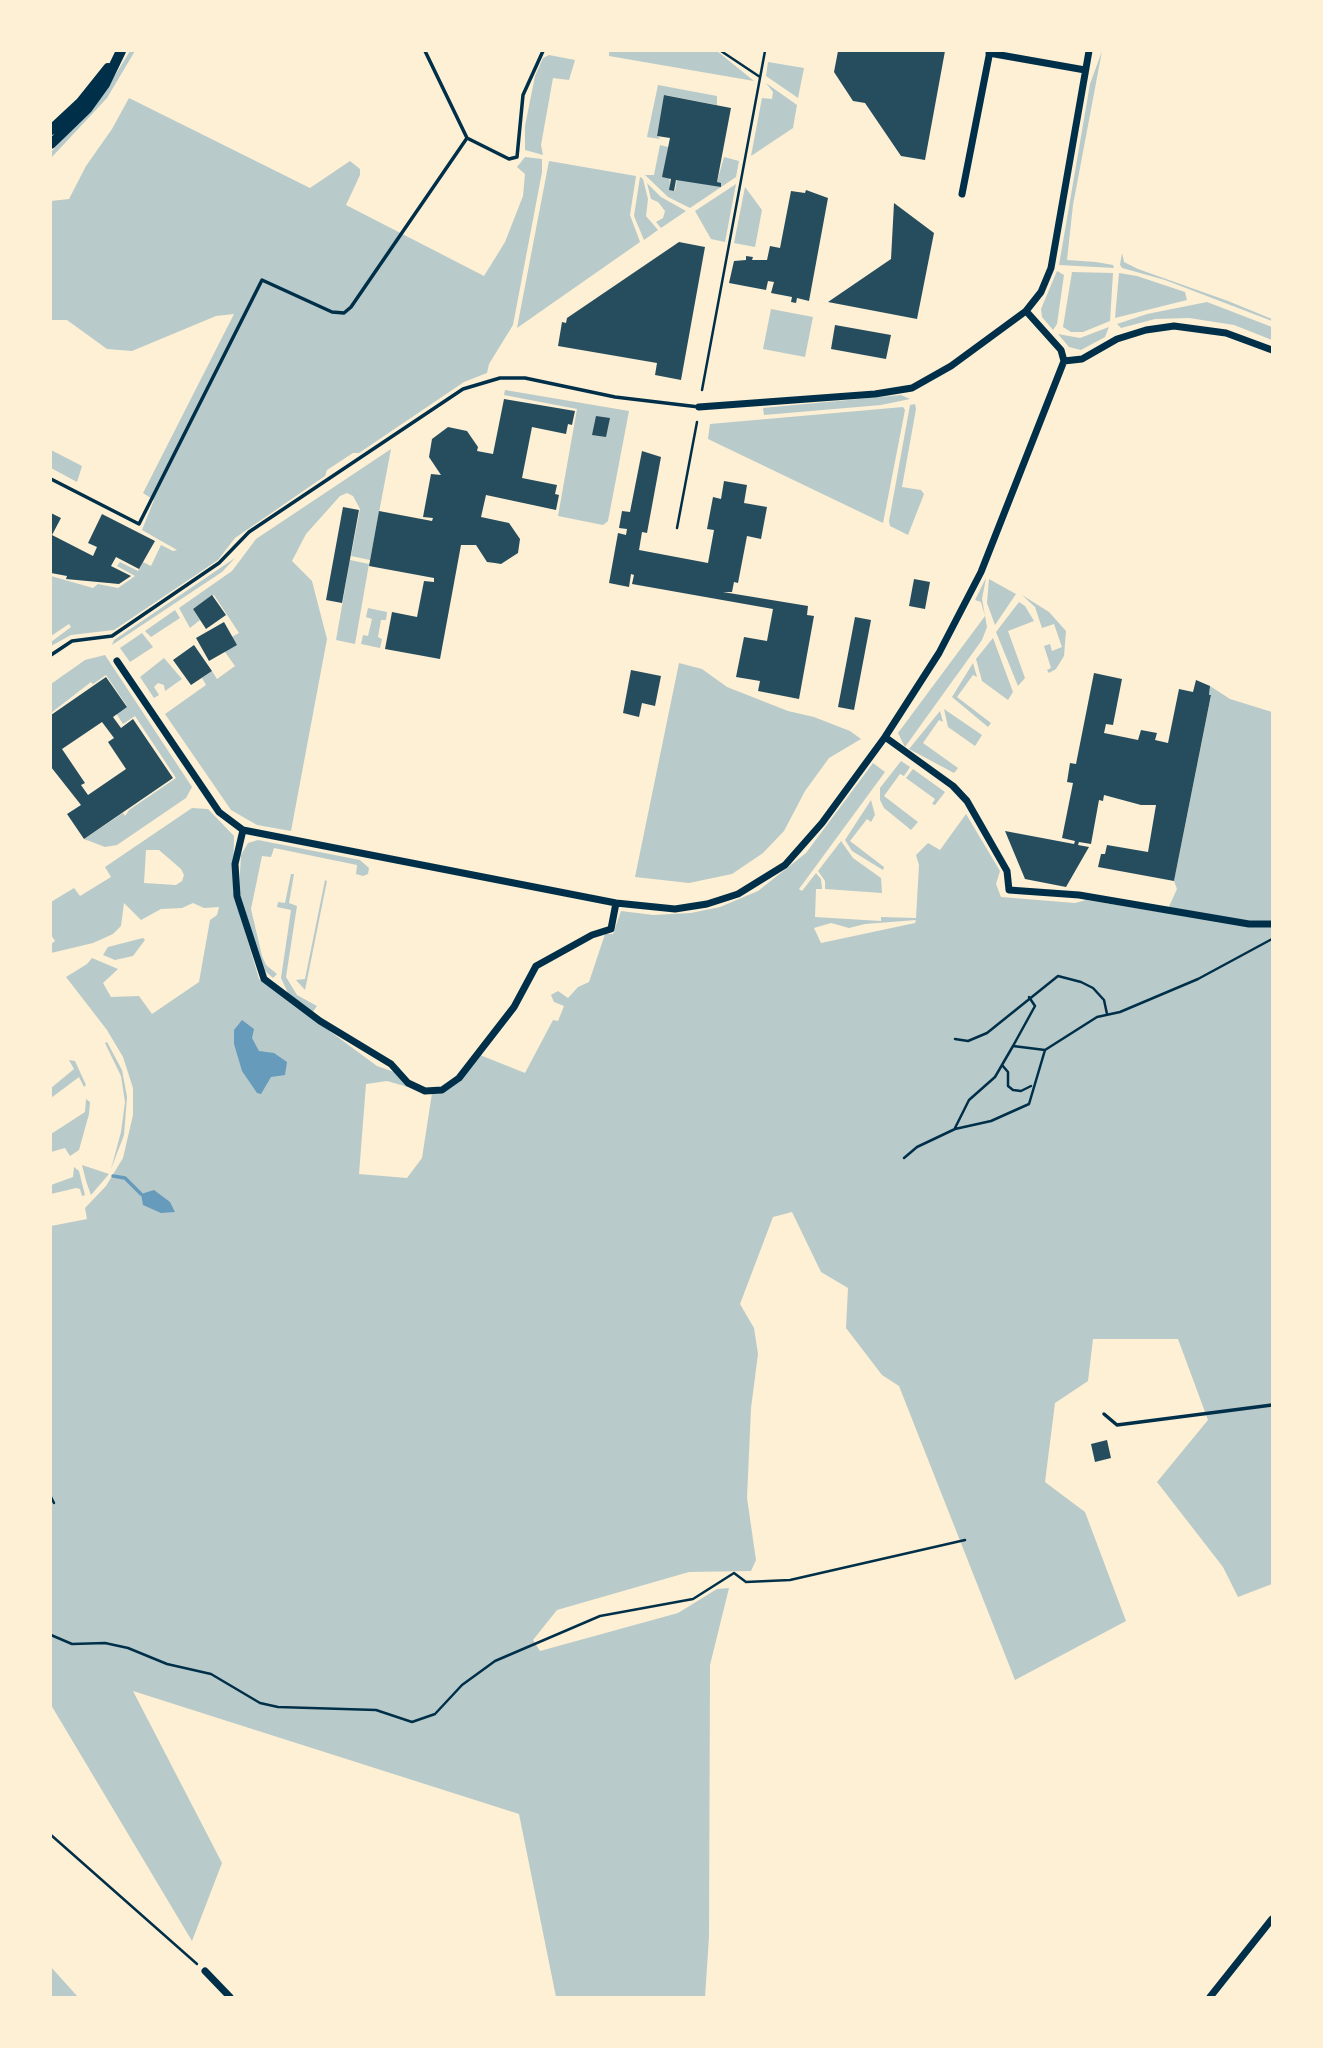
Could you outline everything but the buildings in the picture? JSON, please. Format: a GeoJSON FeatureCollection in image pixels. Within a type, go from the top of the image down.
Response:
{"type":"FeatureCollection","features":[{"type":"Feature","properties":{"kind":"main road"},"geometry":{"type":"LineString","coordinates":[[51,130],[79,103],[121,51]]}},
{"type":"Feature","properties":{"kind":"main road"},"geometry":{"type":"LineString","coordinates":[[51,144],[87,109],[105,84],[121,51]]}},
{"type":"Feature","properties":{"kind":"street"},"geometry":{"type":"LineString","coordinates":[[699,407],[875,394],[912,388],[951,366],[1026,311],[1041,292],[1051,268],[1089,51]]}},
{"type":"Feature","properties":{"kind":"street"},"geometry":{"type":"LineString","coordinates":[[962,194],[989,52],[1085,70]]}},
{"type":"Feature","properties":{"kind":"street"},"geometry":{"type":"LineString","coordinates":[[117,661],[219,812],[243,830],[650,908],[686,907],[738,894],[763,881],[805,845],[885,737],[939,653],[981,572],[1064,361],[1061,350],[1026,311]]}},
{"type":"Feature","properties":{"kind":"street"},"geometry":{"type":"LineString","coordinates":[[1064,361],[1082,359],[1117,339],[1146,330],[1174,326],[1226,333],[1272,350]]}},
{"type":"Feature","properties":{"kind":"street"},"geometry":{"type":"LineString","coordinates":[[885,737],[953,786],[967,801],[1007,871],[1009,890],[1079,895],[1249,924],[1272,924]]}},
{"type":"Feature","properties":{"kind":"street"},"geometry":{"type":"LineString","coordinates":[[243,830],[235,865],[237,896],[264,979],[320,1021],[391,1064],[408,1083],[425,1091],[442,1090],[458,1078],[514,1007],[536,966],[592,934],[611,929],[616,902]]}},
{"type":"Feature","properties":{"kind":"street"},"geometry":{"type":"LineString","coordinates":[[1210,1997],[1272,1919]]}},
{"type":"Feature","properties":{"kind":"street"},"geometry":{"type":"LineString","coordinates":[[205,1971],[230,1997]]}},
{"type":"Feature","properties":{"kind":"lane"},"geometry":{"type":"LineString","coordinates":[[425,51],[467,138],[509,159],[517,158],[523,95],[543,51]]}},
{"type":"Feature","properties":{"kind":"lane"},"geometry":{"type":"LineString","coordinates":[[51,480],[139,524],[262,280],[323,309],[344,313],[467,138]]}},
{"type":"Feature","properties":{"kind":"lane"},"geometry":{"type":"LineString","coordinates":[[51,655],[72,641],[103,640],[112,636],[219,563],[249,532],[463,389],[500,378],[525,378],[615,397],[699,407]]}},
{"type":"Feature","properties":{"kind":"lane"},"geometry":{"type":"LineString","coordinates":[[1104,1414],[1117,1425],[1272,1405]]}},
{"type":"Feature","properties":{"kind":"path"},"geometry":{"type":"LineString","coordinates":[[721,51],[760,76]]}},
{"type":"Feature","properties":{"kind":"path"},"geometry":{"type":"LineString","coordinates":[[702,390],[765,51]]}},
{"type":"Feature","properties":{"kind":"path"},"geometry":{"type":"LineString","coordinates":[[677,528],[697,422]]}},
{"type":"Feature","properties":{"kind":"path"},"geometry":{"type":"LineString","coordinates":[[1013,1046],[1045,1050],[1097,1017],[1120,1012],[1198,979],[1272,939]]}},
{"type":"Feature","properties":{"kind":"path"},"geometry":{"type":"LineString","coordinates":[[955,1039],[968,1041],[987,1033],[1058,976],[1081,982],[1100,994],[1107,1014]]}},
{"type":"Feature","properties":{"kind":"path"},"geometry":{"type":"LineString","coordinates":[[955,1129],[970,1100],[1002,1065],[1013,1046],[1035,1006],[1029,997]]}},
{"type":"Feature","properties":{"kind":"path"},"geometry":{"type":"LineString","coordinates":[[904,1158],[917,1147],[955,1129],[1019,1111],[1029,1104],[1032,1086],[1042,1067],[1045,1050]]}},
{"type":"Feature","properties":{"kind":"path"},"geometry":{"type":"LineString","coordinates":[[1002,1065],[1008,1072],[1008,1086],[1013,1090],[1021,1091],[1032,1086]]}},
{"type":"Feature","properties":{"kind":"path"},"geometry":{"type":"LineString","coordinates":[[51,1497],[54,1503]]}},
{"type":"Feature","properties":{"kind":"path"},"geometry":{"type":"LineString","coordinates":[[51,1635],[72,1644],[105,1643],[128,1648],[167,1664],[211,1674],[260,1703],[278,1707],[376,1710],[412,1722],[435,1714],[462,1685],[495,1661],[565,1629],[629,1608],[693,1598],[734,1573],[746,1582],[790,1580],[965,1541]]}},
{"type":"Feature","properties":{"kind":"path"},"geometry":{"type":"LineString","coordinates":[[51,1835],[205,1971]]}},
{"type":"Feature","properties":{"kind":"shaded area"},"geometry":{"type":"Polygon","coordinates":[[[130,51],[135,51],[107,98],[51,158],[51,152],[101,98],[130,51]]]}},
{"type":"Feature","properties":{"kind":"shaded area"},"geometry":{"type":"Polygon","coordinates":[[[609,51],[717,51],[754,81],[609,56],[609,51]]]}},
{"type":"Feature","properties":{"kind":"shaded area"},"geometry":{"type":"Polygon","coordinates":[[[1102,51],[1073,205],[1067,260],[1096,262],[1113,265],[1114,268],[1059,265],[1090,84],[1102,51]]]}},
{"type":"Feature","properties":{"kind":"shaded area"},"geometry":{"type":"Polygon","coordinates":[[[549,55],[575,60],[569,80],[553,78],[541,145],[543,155],[525,150],[525,126],[535,76],[543,58],[549,55]]]}},
{"type":"Feature","properties":{"kind":"shaded area"},"geometry":{"type":"Polygon","coordinates":[[[768,62],[804,68],[798,98],[766,76],[768,62]]]}},
{"type":"Feature","properties":{"kind":"shaded area"},"geometry":{"type":"Polygon","coordinates":[[[766,83],[797,105],[793,128],[751,156],[762,98],[772,99],[773,92],[766,83]]]}},
{"type":"Feature","properties":{"kind":"shaded area"},"geometry":{"type":"Polygon","coordinates":[[[658,85],[717,96],[717,105],[665,95],[657,135],[660,139],[647,137],[658,85]]]}},
{"type":"Feature","properties":{"kind":"shaded area"},"geometry":{"type":"Polygon","coordinates":[[[129,98],[310,188],[350,161],[360,169],[360,175],[346,205],[484,276],[505,242],[523,196],[525,174],[517,167],[525,157],[542,159],[542,172],[513,325],[489,364],[487,373],[464,382],[359,453],[353,453],[327,470],[325,476],[235,538],[218,560],[114,630],[71,635],[51,646],[51,642],[71,627],[69,624],[51,636],[51,576],[93,588],[98,584],[118,588],[135,576],[117,566],[120,562],[138,571],[143,562],[151,566],[161,545],[173,551],[177,550],[142,530],[154,500],[143,493],[234,314],[216,316],[132,351],[107,349],[67,320],[51,320],[51,201],[69,199],[86,166],[112,129],[129,98]]]}},
{"type":"Feature","properties":{"kind":"shaded area"},"geometry":{"type":"Polygon","coordinates":[[[660,145],[668,147],[670,190],[675,191],[677,179],[721,186],[717,182],[724,157],[739,161],[736,177],[690,208],[668,197],[645,175],[654,175],[660,145]]]}},
{"type":"Feature","properties":{"kind":"shaded area"},"geometry":{"type":"Polygon","coordinates":[[[549,161],[636,176],[630,215],[640,242],[517,328],[549,161]]]}},
{"type":"Feature","properties":{"kind":"shaded area"},"geometry":{"type":"Polygon","coordinates":[[[640,177],[643,179],[648,199],[646,216],[658,230],[644,240],[634,216],[640,177]]]}},
{"type":"Feature","properties":{"kind":"shaded area"},"geometry":{"type":"Polygon","coordinates":[[[647,183],[661,197],[686,211],[661,228],[656,222],[663,218],[665,211],[658,202],[651,199],[647,183]]]}},
{"type":"Feature","properties":{"kind":"shaded area"},"geometry":{"type":"Polygon","coordinates":[[[736,184],[725,242],[711,239],[695,211],[736,184]]]}},
{"type":"Feature","properties":{"kind":"shaded area"},"geometry":{"type":"Polygon","coordinates":[[[745,187],[762,210],[755,247],[734,243],[745,187]]]}},
{"type":"Feature","properties":{"kind":"shaded area"},"geometry":{"type":"Polygon","coordinates":[[[1122,253],[1124,262],[1138,269],[1228,301],[1272,321],[1165,280],[1122,268],[1122,253]]]}},
{"type":"Feature","properties":{"kind":"shaded area"},"geometry":{"type":"Polygon","coordinates":[[[1057,271],[1064,275],[1057,324],[1053,330],[1042,317],[1041,309],[1057,271]]]}},
{"type":"Feature","properties":{"kind":"shaded area"},"geometry":{"type":"Polygon","coordinates":[[[1072,272],[1113,273],[1110,321],[1083,332],[1071,332],[1063,327],[1072,272]]]}},
{"type":"Feature","properties":{"kind":"shaded area"},"geometry":{"type":"Polygon","coordinates":[[[1119,273],[1185,292],[1187,300],[1115,318],[1119,273]]]}},
{"type":"Feature","properties":{"kind":"shaded area"},"geometry":{"type":"Polygon","coordinates":[[[1207,302],[1272,327],[1272,340],[1234,325],[1189,318],[1155,319],[1121,328],[1117,324],[1147,314],[1207,302]]]}},
{"type":"Feature","properties":{"kind":"shaded area"},"geometry":{"type":"Polygon","coordinates":[[[771,309],[813,317],[805,357],[763,349],[771,309]]]}},
{"type":"Feature","properties":{"kind":"shaded area"},"geometry":{"type":"Polygon","coordinates":[[[1109,327],[1105,337],[1081,350],[1069,347],[1058,334],[1080,338],[1109,327]]]}},
{"type":"Feature","properties":{"kind":"shaded area"},"geometry":{"type":"Polygon","coordinates":[[[505,390],[629,411],[608,521],[603,525],[558,516],[577,409],[504,395],[505,390]]]}},
{"type":"Feature","properties":{"kind":"shaded area"},"geometry":{"type":"Polygon","coordinates":[[[901,395],[910,399],[881,405],[764,415],[763,408],[901,395]]]}},
{"type":"Feature","properties":{"kind":"shaded area"},"geometry":{"type":"Polygon","coordinates":[[[915,404],[902,487],[921,490],[924,494],[908,535],[890,526],[889,521],[910,405],[915,404]]]}},
{"type":"Feature","properties":{"kind":"shaded area"},"geometry":{"type":"Polygon","coordinates":[[[903,407],[905,410],[883,523],[708,439],[710,424],[903,407]]]}},
{"type":"Feature","properties":{"kind":"shaded area"},"geometry":{"type":"Polygon","coordinates":[[[391,449],[370,560],[351,556],[360,509],[353,496],[347,493],[340,496],[306,534],[292,561],[312,581],[327,639],[291,831],[257,825],[231,810],[165,714],[206,685],[202,678],[212,671],[217,679],[235,666],[225,652],[232,637],[239,633],[214,595],[193,609],[200,620],[190,628],[179,608],[232,571],[256,539],[391,449]]]}},
{"type":"Feature","properties":{"kind":"shaded area"},"geometry":{"type":"Polygon","coordinates":[[[51,450],[82,466],[77,482],[51,468],[51,450]]]}},
{"type":"Feature","properties":{"kind":"shaded area"},"geometry":{"type":"Polygon","coordinates":[[[235,558],[222,572],[112,645],[114,640],[235,558]]]}},
{"type":"Feature","properties":{"kind":"shaded area"},"geometry":{"type":"Polygon","coordinates":[[[350,560],[369,564],[355,644],[336,640],[350,560]]]}},
{"type":"Feature","properties":{"kind":"shaded area"},"geometry":{"type":"Polygon","coordinates":[[[986,578],[982,599],[987,627],[982,640],[905,747],[898,733],[985,616],[981,602],[975,600],[986,578]]]}},
{"type":"Feature","properties":{"kind":"shaded area"},"geometry":{"type":"Polygon","coordinates":[[[989,579],[1016,594],[995,625],[987,603],[989,579]]]}},
{"type":"Feature","properties":{"kind":"shaded area"},"geometry":{"type":"Polygon","coordinates":[[[1022,595],[1049,612],[1066,631],[1064,656],[1056,669],[1049,673],[1047,670],[1051,668],[1044,646],[1050,644],[1052,651],[1062,647],[1054,624],[1042,628],[1035,607],[1022,595]]]}},
{"type":"Feature","properties":{"kind":"shaded area"},"geometry":{"type":"Polygon","coordinates":[[[1019,602],[1025,606],[1034,621],[1008,631],[1025,678],[1018,686],[996,632],[1019,602]]]}},
{"type":"Feature","properties":{"kind":"shaded area"},"geometry":{"type":"Polygon","coordinates":[[[368,608],[387,612],[386,620],[381,620],[378,637],[382,639],[380,648],[361,644],[363,635],[368,636],[372,619],[366,617],[368,608]]]}},
{"type":"Feature","properties":{"kind":"shaded area"},"geometry":{"type":"Polygon","coordinates":[[[175,610],[180,618],[151,637],[145,631],[175,610]]]}},
{"type":"Feature","properties":{"kind":"shaded area"},"geometry":{"type":"Polygon","coordinates":[[[142,633],[153,647],[130,662],[120,648],[142,633]]]}},
{"type":"Feature","properties":{"kind":"shaded area"},"geometry":{"type":"Polygon","coordinates":[[[993,638],[1013,692],[1008,700],[982,681],[976,659],[993,638]]]}},
{"type":"Feature","properties":{"kind":"shaded area"},"geometry":{"type":"Polygon","coordinates":[[[105,655],[192,787],[186,798],[117,845],[105,847],[84,839],[123,813],[125,816],[129,810],[176,778],[135,716],[123,724],[116,713],[127,706],[106,675],[93,684],[91,682],[51,713],[51,684],[85,660],[105,655]]]}},
{"type":"Feature","properties":{"kind":"shaded area"},"geometry":{"type":"Polygon","coordinates":[[[164,658],[182,679],[165,691],[164,685],[158,683],[154,687],[159,695],[154,698],[140,677],[164,658]]]}},
{"type":"Feature","properties":{"kind":"shaded area"},"geometry":{"type":"Polygon","coordinates":[[[679,663],[702,669],[727,687],[788,711],[814,717],[850,731],[861,739],[829,758],[805,791],[784,831],[763,853],[732,874],[689,883],[635,877],[679,663]]]}},
{"type":"Feature","properties":{"kind":"shaded area"},"geometry":{"type":"Polygon","coordinates":[[[973,663],[977,677],[973,675],[957,697],[991,723],[988,727],[952,697],[973,663]]]}},
{"type":"Feature","properties":{"kind":"shaded area"},"geometry":{"type":"Polygon","coordinates":[[[1210,686],[1230,699],[1272,712],[1272,1584],[1238,1597],[1223,1567],[1157,1482],[1208,1420],[1178,1339],[1093,1339],[1088,1381],[1055,1403],[1045,1482],[1085,1512],[1126,1621],[1015,1680],[899,1386],[882,1375],[846,1328],[848,1288],[821,1272],[792,1212],[773,1217],[740,1304],[754,1328],[758,1354],[751,1408],[747,1498],[756,1560],[751,1571],[689,1572],[557,1610],[533,1640],[540,1651],[678,1613],[717,1589],[729,1588],[710,1665],[709,1937],[705,1997],[556,1997],[519,1814],[133,1691],[222,1863],[192,1941],[51,1705],[51,1226],[87,1219],[85,1208],[106,1186],[123,1158],[133,1115],[133,1088],[123,1057],[107,1030],[66,977],[92,958],[118,969],[103,983],[111,997],[139,996],[152,1014],[199,982],[210,920],[217,915],[219,907],[204,908],[193,903],[182,908],[161,909],[141,920],[124,903],[121,926],[113,934],[93,943],[51,953],[51,944],[55,941],[51,935],[51,902],[74,888],[80,896],[111,877],[105,867],[192,808],[208,809],[234,836],[233,891],[259,979],[377,1066],[397,1073],[408,1087],[387,1081],[366,1084],[359,1174],[407,1178],[422,1158],[432,1093],[443,1091],[480,1055],[525,1073],[553,1020],[558,1021],[564,1006],[554,1002],[551,995],[558,991],[568,998],[578,987],[589,982],[605,934],[613,934],[621,911],[653,915],[691,913],[720,907],[758,891],[806,853],[873,763],[885,772],[799,889],[802,891],[816,873],[821,879],[822,889],[816,889],[815,917],[881,921],[881,917],[916,918],[919,865],[916,855],[928,843],[940,850],[966,814],[1000,871],[996,884],[1001,897],[1075,903],[1086,900],[1166,913],[1177,889],[1174,881],[1211,696],[1210,686]],[[146,850],[144,883],[176,885],[182,881],[184,875],[181,869],[159,850],[146,850]],[[916,920],[849,928],[831,923],[814,928],[821,943],[915,923],[916,920]]]}},
{"type":"Feature","properties":{"kind":"shaded area"},"geometry":{"type":"Polygon","coordinates":[[[944,709],[982,735],[975,746],[948,727],[944,709]]]}},
{"type":"Feature","properties":{"kind":"shaded area"},"geometry":{"type":"Polygon","coordinates":[[[940,711],[943,722],[939,720],[923,743],[958,768],[954,773],[909,749],[940,711]]]}},
{"type":"Feature","properties":{"kind":"shaded area"},"geometry":{"type":"Polygon","coordinates":[[[901,761],[910,767],[904,776],[900,774],[884,796],[918,822],[911,830],[884,808],[880,800],[880,788],[901,761]]]}},
{"type":"Feature","properties":{"kind":"shaded area"},"geometry":{"type":"Polygon","coordinates":[[[913,769],[945,792],[935,805],[932,804],[935,799],[906,778],[913,769]]]}},
{"type":"Feature","properties":{"kind":"shaded area"},"geometry":{"type":"Polygon","coordinates":[[[871,800],[875,815],[871,822],[867,819],[850,841],[884,867],[883,870],[852,851],[845,840],[871,800]]]}},
{"type":"Feature","properties":{"kind":"shaded area"},"geometry":{"type":"Polygon","coordinates":[[[258,840],[360,860],[369,868],[368,874],[363,876],[356,874],[357,865],[274,848],[271,857],[262,856],[251,909],[262,956],[266,965],[277,974],[273,978],[263,969],[239,890],[241,855],[248,843],[258,840]]]}},
{"type":"Feature","properties":{"kind":"shaded area"},"geometry":{"type":"Polygon","coordinates":[[[841,841],[853,858],[881,878],[882,893],[825,889],[825,881],[818,871],[841,841]]]}},
{"type":"Feature","properties":{"kind":"shaded area"},"geometry":{"type":"Polygon","coordinates":[[[291,874],[294,874],[289,903],[297,906],[286,977],[297,995],[317,1006],[312,1013],[288,993],[281,978],[291,910],[277,907],[278,902],[285,903],[291,874]]]}},
{"type":"Feature","properties":{"kind":"shaded area"},"geometry":{"type":"Polygon","coordinates":[[[325,880],[327,881],[305,990],[296,980],[305,979],[325,880]]]}},
{"type":"Feature","properties":{"kind":"shaded area"},"geometry":{"type":"Polygon","coordinates":[[[143,938],[145,940],[133,956],[115,960],[103,955],[108,947],[143,938]]]}},
{"type":"Feature","properties":{"kind":"shaded area"},"geometry":{"type":"Polygon","coordinates":[[[107,1042],[122,1070],[127,1097],[124,1135],[111,1169],[121,1132],[125,1102],[121,1076],[105,1043],[107,1042]]]}},
{"type":"Feature","properties":{"kind":"shaded area"},"geometry":{"type":"Polygon","coordinates":[[[69,1060],[75,1061],[86,1085],[84,1087],[79,1077],[51,1098],[51,1088],[74,1069],[69,1060]]]}},
{"type":"Feature","properties":{"kind":"shaded area"},"geometry":{"type":"Polygon","coordinates":[[[86,1099],[90,1102],[89,1114],[79,1150],[70,1156],[65,1148],[51,1152],[51,1134],[85,1112],[86,1099]]]}},
{"type":"Feature","properties":{"kind":"shaded area"},"geometry":{"type":"Polygon","coordinates":[[[82,1165],[109,1174],[91,1195],[86,1181],[82,1165]]]}},
{"type":"Feature","properties":{"kind":"shaded area"},"geometry":{"type":"Polygon","coordinates":[[[74,1167],[79,1171],[85,1195],[82,1196],[80,1189],[76,1188],[51,1194],[51,1185],[73,1177],[74,1167]]]}},
{"type":"Feature","properties":{"kind":"shaded area"},"geometry":{"type":"Polygon","coordinates":[[[51,1967],[78,1997],[51,1997],[51,1967]]]}},
{"type":"Feature","properties":{"kind":"water"},"geometry":{"type":"Polygon","coordinates":[[[242,1020],[254,1029],[252,1038],[259,1051],[274,1053],[287,1062],[285,1075],[271,1077],[261,1094],[257,1093],[242,1071],[234,1044],[234,1030],[242,1020]]]}},
{"type":"Feature","properties":{"kind":"water"},"geometry":{"type":"Polygon","coordinates":[[[154,1190],[170,1202],[175,1212],[161,1213],[143,1205],[141,1194],[154,1190]]]}},
{"type":"Feature","properties":{"kind":"waterway"},"geometry":{"type":"LineString","coordinates":[[113,1176],[125,1178],[141,1194]]}}]}
